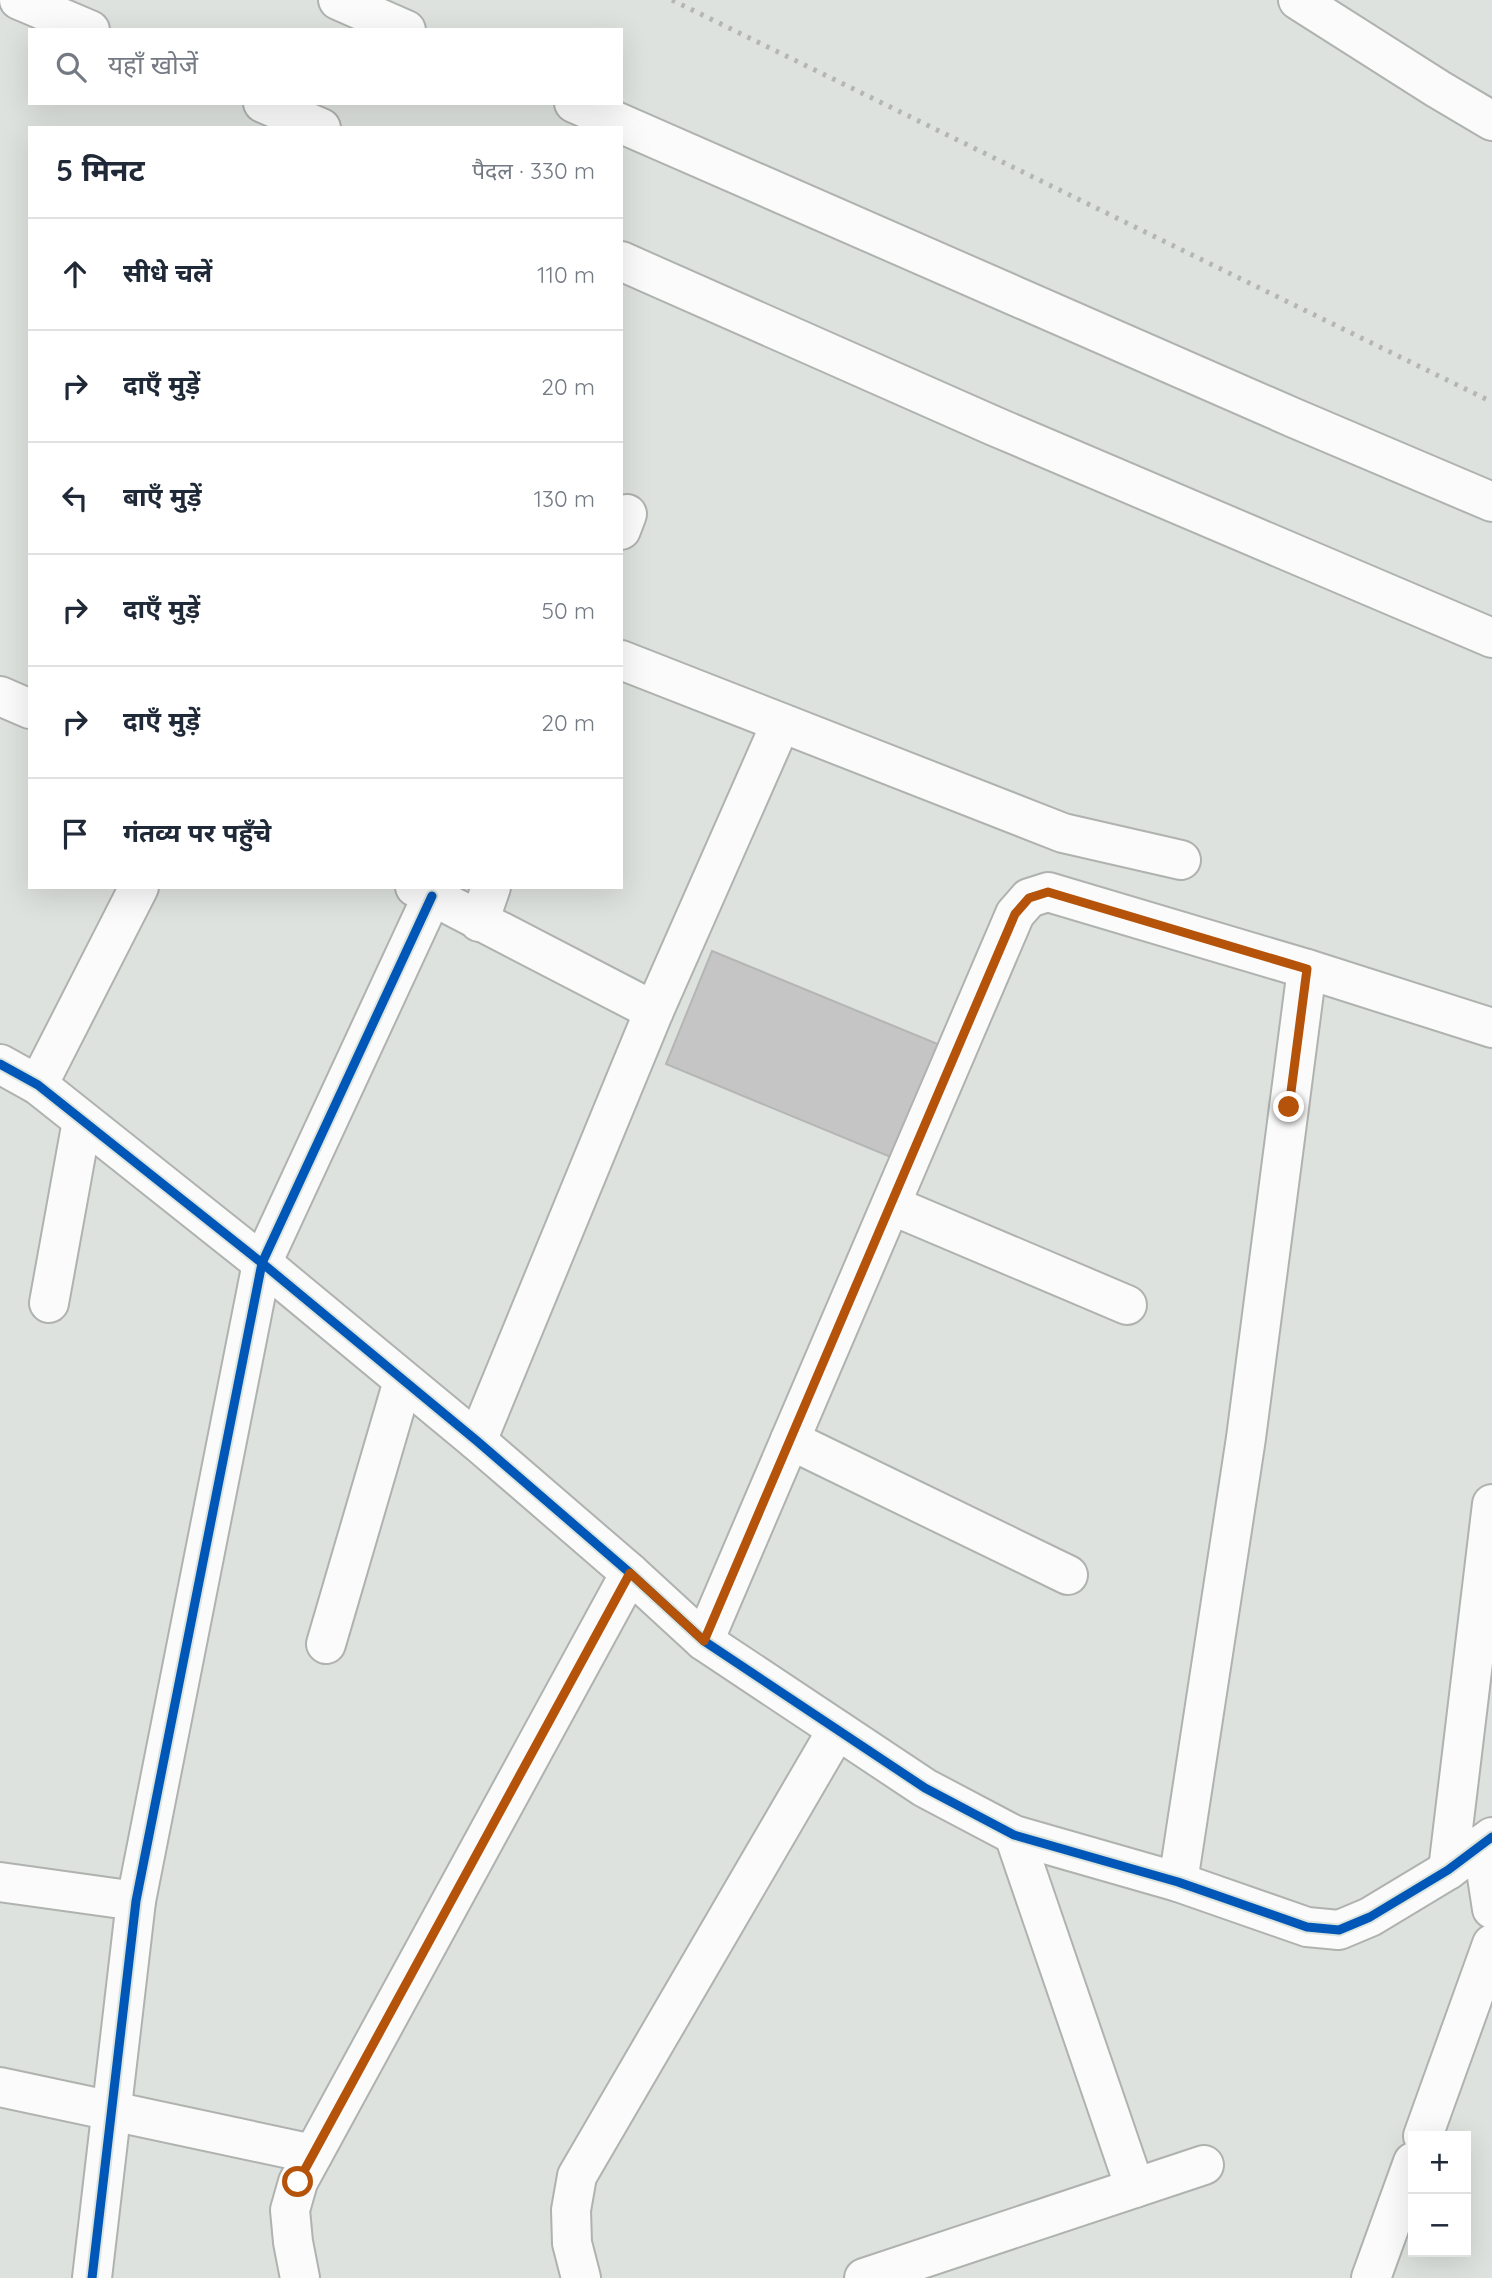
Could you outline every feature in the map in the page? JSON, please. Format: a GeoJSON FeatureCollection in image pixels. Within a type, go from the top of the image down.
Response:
{"type":"FeatureCollection","features":[{"type":"Feature","properties":{"kind":"street"},"geometry":{"type":"LineString","coordinates":[[19,0],[85,28]]}},
{"type":"Feature","properties":{"kind":"street"},"geometry":{"type":"LineString","coordinates":[[338,0],[401,28]]}},
{"type":"Feature","properties":{"kind":"street"},"geometry":{"type":"LineString","coordinates":[[1298,0],[1492,121]]}},
{"type":"Feature","properties":{"kind":"street"},"geometry":{"type":"LineString","coordinates":[[269,105],[316,126]]}},
{"type":"Feature","properties":{"kind":"street"},"geometry":{"type":"LineString","coordinates":[[579,105],[1492,502]]}},
{"type":"Feature","properties":{"kind":"street"},"geometry":{"type":"LineString","coordinates":[[623,262],[994,426],[1492,638]]}},
{"type":"Feature","properties":{"kind":"street"},"geometry":{"type":"LineString","coordinates":[[623,661],[1063,834],[1181,860]]}},
{"type":"Feature","properties":{"kind":"street"},"geometry":{"type":"LineString","coordinates":[[0,696],[28,708]]}},
{"type":"Feature","properties":{"kind":"street"},"geometry":{"type":"LineString","coordinates":[[477,1441],[654,1011],[781,723]]}},
{"type":"Feature","properties":{"kind":"street"},"geometry":{"type":"LineString","coordinates":[[38,1085],[138,889]]}},
{"type":"Feature","properties":{"kind":"street"},"geometry":{"type":"LineString","coordinates":[[92,2278],[136,1901],[262,1263],[424,891],[485,904],[654,1011]]}},
{"type":"Feature","properties":{"kind":"street"},"geometry":{"type":"LineString","coordinates":[[704,1641],[1015,914],[1029,898],[1048,892],[1307,969],[1492,1028]]}},
{"type":"Feature","properties":{"kind":"street"},"geometry":{"type":"LineString","coordinates":[[1178,1882],[1246,1438],[1307,969]]}},
{"type":"Feature","properties":{"kind":"street"},"geometry":{"type":"LineString","coordinates":[[0,1064],[38,1085],[262,1263],[477,1441],[630,1573],[704,1641],[925,1788],[1014,1835],[1178,1882],[1307,1927],[1339,1930],[1370,1917],[1448,1870],[1487,1841]]}},
{"type":"Feature","properties":{"kind":"street"},"geometry":{"type":"LineString","coordinates":[[49,1303],[82,1121]]}},
{"type":"Feature","properties":{"kind":"street"},"geometry":{"type":"LineString","coordinates":[[891,1205],[1127,1306]]}},
{"type":"Feature","properties":{"kind":"street"},"geometry":{"type":"LineString","coordinates":[[326,1644],[403,1381]]}},
{"type":"Feature","properties":{"kind":"street"},"geometry":{"type":"LineString","coordinates":[[790,1440],[1068,1575]]}},
{"type":"Feature","properties":{"kind":"street"},"geometry":{"type":"LineString","coordinates":[[1448,1870],[1492,1504]]}},
{"type":"Feature","properties":{"kind":"street"},"geometry":{"type":"LineString","coordinates":[[300,2278],[292,2242],[290,2210],[298,2182],[630,1573]]}},
{"type":"Feature","properties":{"kind":"street"},"geometry":{"type":"LineString","coordinates":[[581,2278],[572,2243],[570,2210],[578,2176],[837,1730]]}},
{"type":"Feature","properties":{"kind":"street"},"geometry":{"type":"LineString","coordinates":[[1014,1835],[1135,2188]]}},
{"type":"Feature","properties":{"kind":"street"},"geometry":{"type":"LineString","coordinates":[[1487,1841],[1492,1909]]}},
{"type":"Feature","properties":{"kind":"street"},"geometry":{"type":"LineString","coordinates":[[0,1882],[136,1901]]}},
{"type":"Feature","properties":{"kind":"street"},"geometry":{"type":"LineString","coordinates":[[1425,2131],[1492,1944]]}},
{"type":"Feature","properties":{"kind":"street"},"geometry":{"type":"LineString","coordinates":[[0,2087],[313,2154]]}},
{"type":"Feature","properties":{"kind":"street"},"geometry":{"type":"LineString","coordinates":[[867,2278],[1204,2165]]}},
{"type":"Feature","properties":{"kind":"street"},"geometry":{"type":"LineString","coordinates":[[1371,2278],[1408,2176]]}},
{"type":"Feature","properties":{"kind":"building"},"geometry":{"type":"Polygon","coordinates":[[[712,951],[940,1045],[893,1158],[666,1064],[712,951]]]}},
{"type":"Feature","properties":{"kind":"railway"},"geometry":{"type":"LineString","coordinates":[[672,0],[1492,402]]}},
{"type":"Feature","properties":{"kind":"cycle path"},"geometry":{"type":"LineString","coordinates":[[92,2278],[136,1901],[262,1263],[432,896]]}},
{"type":"Feature","properties":{"kind":"cycle path"},"geometry":{"type":"LineString","coordinates":[[0,1064],[38,1085],[262,1263],[477,1441],[630,1573],[704,1641],[925,1788],[1014,1835],[1178,1882],[1307,1927],[1339,1930],[1370,1917],[1448,1870],[1492,1837]]}},
{"type":"Feature","properties":{"kind":"route"},"geometry":{"type":"LineString","coordinates":[[298,2182],[630,1573],[704,1641],[1015,914],[1029,898],[1048,892],[1307,969],[1289,1107]]}}]}
